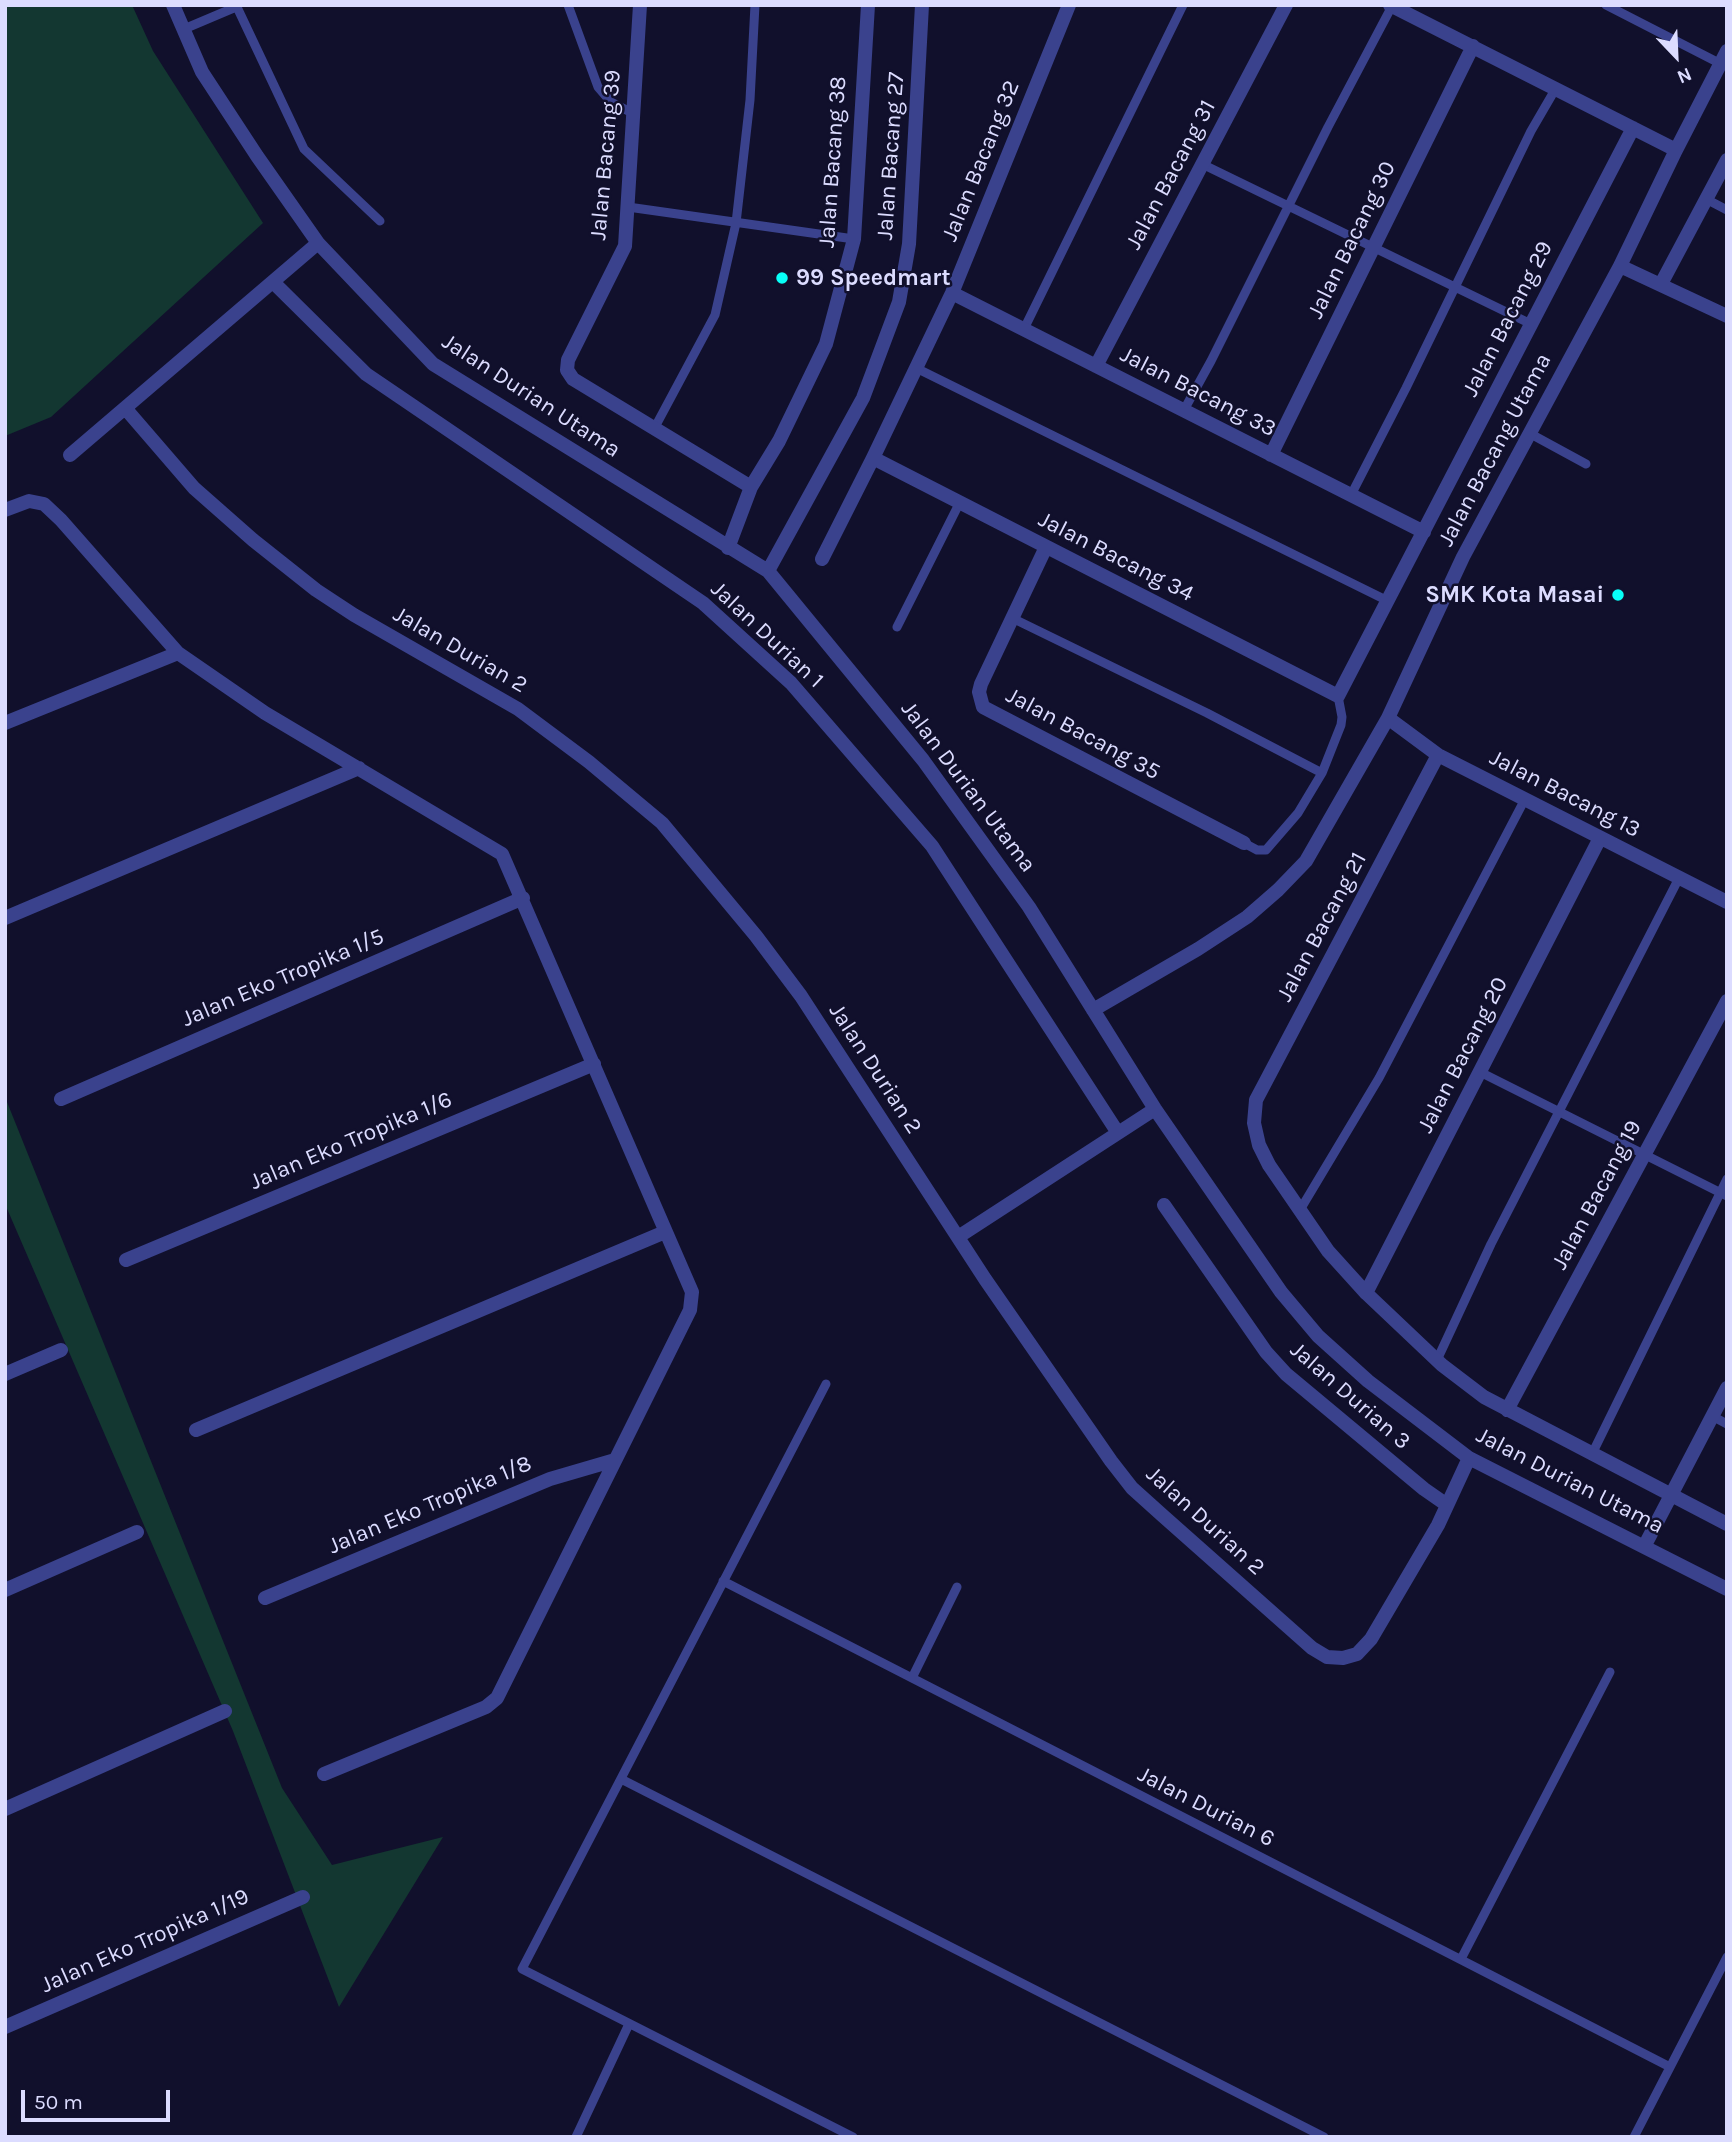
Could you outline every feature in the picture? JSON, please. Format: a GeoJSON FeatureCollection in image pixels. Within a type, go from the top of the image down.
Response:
{"type":"FeatureCollection","features":[{"type":"Feature","properties":{"kind":"street","name":"Jalan Durian Utama"},"geometry":{"type":"LineString","coordinates":[[173,5],[202,72],[318,243],[433,364],[768,571],[923,760],[1029,906],[1155,1109],[1281,1292],[1318,1336],[1368,1381],[1469,1458],[1727,1589]]}},
{"type":"Feature","properties":{"kind":"street","name":"Jalan Bacang 39"},"geometry":{"type":"LineString","coordinates":[[640,5],[625,246],[568,360],[566,370],[573,379],[751,487]]}},
{"type":"Feature","properties":{"kind":"street","name":"Jalan Bacang 38"},"geometry":{"type":"LineString","coordinates":[[728,548],[751,487],[779,441],[826,344],[854,239],[868,5]]}},
{"type":"Feature","properties":{"kind":"street","name":"Jalan Bacang 27"},"geometry":{"type":"LineString","coordinates":[[768,571],[863,398],[899,302],[909,244],[922,5]]}},
{"type":"Feature","properties":{"kind":"street","name":"Jalan Bacang 32"},"geometry":{"type":"LineString","coordinates":[[822,559],[952,293],[1069,5]]}},
{"type":"Feature","properties":{"kind":"street","name":"Jalan Bacang 31"},"geometry":{"type":"LineString","coordinates":[[1096,366],[1286,5]]}},
{"type":"Feature","properties":{"kind":"street"},"geometry":{"type":"LineString","coordinates":[[1391,6],[1676,150]]}},
{"type":"Feature","properties":{"kind":"street","name":"Jalan Bacang 30"},"geometry":{"type":"LineString","coordinates":[[1271,455],[1473,46]]}},
{"type":"Feature","properties":{"kind":"street","name":"Jalan Bacang Utama"},"geometry":{"type":"LineString","coordinates":[[1093,1010],[1247,917],[1278,891],[1306,861],[1388,718],[1463,557],[1620,266],[1724,58]]}},
{"type":"Feature","properties":{"kind":"street","name":"Jalan Bacang 29"},"geometry":{"type":"LineString","coordinates":[[1338,696],[1633,128]]}},
{"type":"Feature","properties":{"kind":"street"},"geometry":{"type":"LineString","coordinates":[[1661,284],[1727,160]]}},
{"type":"Feature","properties":{"kind":"street"},"geometry":{"type":"LineString","coordinates":[[70,455],[318,243]]}},
{"type":"Feature","properties":{"kind":"street"},"geometry":{"type":"LineString","coordinates":[[1620,266],[1727,316]]}},
{"type":"Feature","properties":{"kind":"street","name":"Jalan Durian 1"},"geometry":{"type":"LineString","coordinates":[[273,282],[366,374],[703,603],[791,683],[932,846],[1118,1133]]}},
{"type":"Feature","properties":{"kind":"street","name":"Jalan Bacang 33"},"geometry":{"type":"LineString","coordinates":[[952,293],[1424,532]]}},
{"type":"Feature","properties":{"kind":"street","name":"Jalan Durian 2"},"geometry":{"type":"LineString","coordinates":[[125,408],[194,488],[316,590],[354,615],[518,709],[589,762],[662,823],[757,936],[801,996],[958,1237],[1132,1488],[1302,1639],[1326,1657],[1343,1658],[1357,1654],[1371,1639],[1438,1525],[1469,1458]]}},
{"type":"Feature","properties":{"kind":"street","name":"Jalan Bacang 34"},"geometry":{"type":"LineString","coordinates":[[873,458],[1338,696]]}},
{"type":"Feature","properties":{"kind":"street"},"geometry":{"type":"LineString","coordinates":[[5,510],[29,501],[37,501],[51,509],[178,653],[265,713],[499,851],[507,861],[692,1292],[692,1304],[494,1702],[324,1774]]}},
{"type":"Feature","properties":{"kind":"street","name":"Jalan Bacang 35"},"geometry":{"type":"LineString","coordinates":[[1046,547],[981,684],[979,692],[983,707],[1244,844]]}},
{"type":"Feature","properties":{"kind":"street"},"geometry":{"type":"LineString","coordinates":[[5,723],[178,653]]}},
{"type":"Feature","properties":{"kind":"street","name":"Jalan Bacang 13"},"geometry":{"type":"LineString","coordinates":[[1388,718],[1438,755],[1727,902]]}},
{"type":"Feature","properties":{"kind":"street","name":"Jalan Bacang 21"},"geometry":{"type":"LineString","coordinates":[[1300,1210],[1259,1145],[1254,1123],[1256,1100],[1438,755]]}},
{"type":"Feature","properties":{"kind":"street"},"geometry":{"type":"LineString","coordinates":[[5,918],[359,768]]}},
{"type":"Feature","properties":{"kind":"street","name":"Jalan Bacang 20"},"geometry":{"type":"LineString","coordinates":[[1366,1293],[1600,838]]}},
{"type":"Feature","properties":{"kind":"street","name":"Jalan Eko Tropika 1/5"},"geometry":{"type":"LineString","coordinates":[[61,1099],[523,898]]}},
{"type":"Feature","properties":{"kind":"street","name":"Jalan Bacang 19"},"geometry":{"type":"LineString","coordinates":[[1507,1410],[1727,1001]]}},
{"type":"Feature","properties":{"kind":"street","name":"Jalan Eko Tropika 1/6"},"geometry":{"type":"LineString","coordinates":[[126,1260],[594,1064]]}},
{"type":"Feature","properties":{"kind":"street"},"geometry":{"type":"LineString","coordinates":[[958,1237],[1155,1109]]}},
{"type":"Feature","properties":{"kind":"street","name":"Jalan Durian 3"},"geometry":{"type":"LineString","coordinates":[[1164,1205],[1266,1352],[1286,1374],[1424,1489],[1447,1505]]}},
{"type":"Feature","properties":{"kind":"street"},"geometry":{"type":"LineString","coordinates":[[1300,1210],[1328,1251],[1366,1293],[1437,1360],[1484,1397],[1727,1524]]}},
{"type":"Feature","properties":{"kind":"street"},"geometry":{"type":"LineString","coordinates":[[196,1430],[665,1232]]}},
{"type":"Feature","properties":{"kind":"street"},"geometry":{"type":"LineString","coordinates":[[5,1374],[61,1350]]}},
{"type":"Feature","properties":{"kind":"street"},"geometry":{"type":"LineString","coordinates":[[1644,1545],[1727,1388]]}},
{"type":"Feature","properties":{"kind":"street","name":"Jalan Eko Tropika 1/8"},"geometry":{"type":"LineString","coordinates":[[265,1598],[550,1479],[615,1460]]}},
{"type":"Feature","properties":{"kind":"street"},"geometry":{"type":"LineString","coordinates":[[5,1590],[137,1532]]}},
{"type":"Feature","properties":{"kind":"street"},"geometry":{"type":"LineString","coordinates":[[5,1809],[225,1711]]}},
{"type":"Feature","properties":{"kind":"street","name":"Jalan Eko Tropika 1/19"},"geometry":{"type":"LineString","coordinates":[[5,2027],[303,1897]]}},
{"type":"Feature","properties":{"kind":"lane"},"geometry":{"type":"LineString","coordinates":[[568,5],[598,87],[611,102],[634,114]]}},
{"type":"Feature","properties":{"kind":"lane"},"geometry":{"type":"LineString","coordinates":[[654,429],[715,315],[736,223],[750,100],[754,5]]}},
{"type":"Feature","properties":{"kind":"lane"},"geometry":{"type":"LineString","coordinates":[[1024,329],[1183,5]]}},
{"type":"Feature","properties":{"kind":"lane"},"geometry":{"type":"LineString","coordinates":[[1606,5],[1724,58]]}},
{"type":"Feature","properties":{"kind":"lane"},"geometry":{"type":"LineString","coordinates":[[184,29],[236,6],[304,149],[380,221]]}},
{"type":"Feature","properties":{"kind":"lane"},"geometry":{"type":"LineString","coordinates":[[1184,410],[1212,361],[1391,6]]}},
{"type":"Feature","properties":{"kind":"lane"},"geometry":{"type":"LineString","coordinates":[[1351,495],[1531,131],[1556,88]]}},
{"type":"Feature","properties":{"kind":"lane"},"geometry":{"type":"LineString","coordinates":[[1202,164],[1531,324]]}},
{"type":"Feature","properties":{"kind":"lane"},"geometry":{"type":"LineString","coordinates":[[1706,199],[1727,210]]}},
{"type":"Feature","properties":{"kind":"lane"},"geometry":{"type":"LineString","coordinates":[[628,206],[854,239]]}},
{"type":"Feature","properties":{"kind":"lane"},"geometry":{"type":"LineString","coordinates":[[916,368],[1388,601]]}},
{"type":"Feature","properties":{"kind":"lane"},"geometry":{"type":"LineString","coordinates":[[1529,433],[1586,464]]}},
{"type":"Feature","properties":{"kind":"lane"},"geometry":{"type":"LineString","coordinates":[[897,627],[960,502]]}},
{"type":"Feature","properties":{"kind":"lane"},"geometry":{"type":"LineString","coordinates":[[1012,618],[1207,713],[1322,773]]}},
{"type":"Feature","properties":{"kind":"lane"},"geometry":{"type":"LineString","coordinates":[[1244,844],[1261,851],[1270,847],[1298,813],[1322,773],[1341,721],[1338,696]]}},
{"type":"Feature","properties":{"kind":"lane"},"geometry":{"type":"LineString","coordinates":[[1300,1210],[1379,1079],[1525,799]]}},
{"type":"Feature","properties":{"kind":"lane"},"geometry":{"type":"LineString","coordinates":[[1437,1360],[1491,1244],[1679,878]]}},
{"type":"Feature","properties":{"kind":"lane"},"geometry":{"type":"LineString","coordinates":[[1480,1072],[1723,1194]]}},
{"type":"Feature","properties":{"kind":"lane"},"geometry":{"type":"LineString","coordinates":[[1592,1454],[1723,1194],[1727,1179]]}},
{"type":"Feature","properties":{"kind":"lane"},"geometry":{"type":"LineString","coordinates":[[826,1384],[522,1969],[853,2137]]}},
{"type":"Feature","properties":{"kind":"lane"},"geometry":{"type":"LineString","coordinates":[[1712,1416],[1727,1424]]}},
{"type":"Feature","properties":{"kind":"lane","name":"Jalan Durian 6"},"geometry":{"type":"LineString","coordinates":[[723,1581],[1670,2067]]}},
{"type":"Feature","properties":{"kind":"lane"},"geometry":{"type":"LineString","coordinates":[[912,1678],[957,1587]]}},
{"type":"Feature","properties":{"kind":"lane"},"geometry":{"type":"LineString","coordinates":[[1461,1959],[1610,1672]]}},
{"type":"Feature","properties":{"kind":"lane"},"geometry":{"type":"LineString","coordinates":[[621,1779],[1324,2137]]}},
{"type":"Feature","properties":{"kind":"lane"},"geometry":{"type":"LineString","coordinates":[[1634,2137],[1727,1956]]}},
{"type":"Feature","properties":{"kind":"lane"},"geometry":{"type":"LineString","coordinates":[[576,2137],[629,2024]]}},
{"type":"Feature","properties":{"kind":"green space"},"geometry":{"type":"Polygon","coordinates":[[[5,5],[132,5],[153,51],[263,223],[51,417],[5,436],[5,5]]]}},
{"type":"Feature","properties":{"kind":"green space"},"geometry":{"type":"Polygon","coordinates":[[[5,1097],[282,1788],[332,1865],[443,1837],[339,2007],[233,1731],[5,1204],[5,1097]]]}},
{"type":"Feature","properties":{"kind":"place","name":"99 Speedmart"},"geometry":{"type":"Point","coordinates":[782,278]}},
{"type":"Feature","properties":{"kind":"place","name":"SMK Kota Masai"},"geometry":{"type":"Point","coordinates":[1618,595]}}]}
